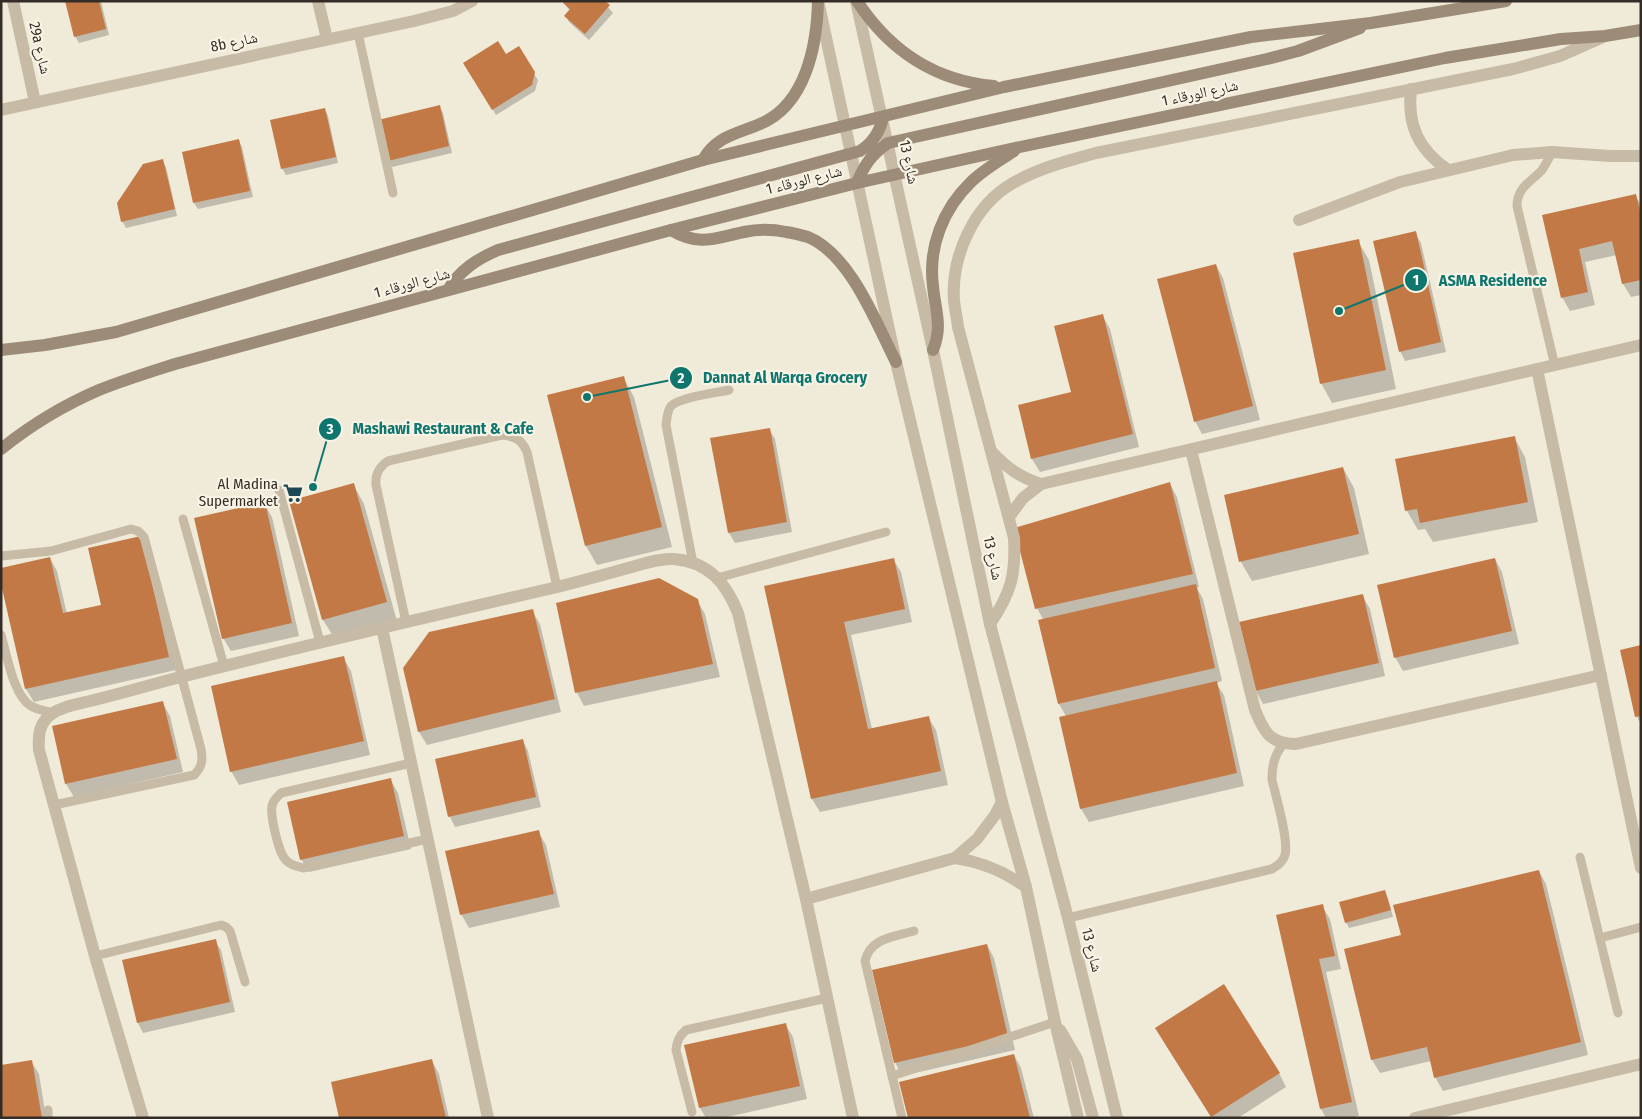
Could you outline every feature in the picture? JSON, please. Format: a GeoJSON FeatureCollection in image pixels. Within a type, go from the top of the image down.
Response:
{"type":"FeatureCollection","features":[{"type":"Feature","properties":{"kind":"main road"},"geometry":{"type":"LineString","coordinates":[[703,160],[715,143],[763,123],[774,116],[792,97],[801,81],[814,46],[818,22],[818,1]]}},
{"type":"Feature","properties":{"kind":"main road"},"geometry":{"type":"LineString","coordinates":[[856,1],[882,34],[918,62],[959,80],[981,85],[1004,87]]}},
{"type":"Feature","properties":{"kind":"main road"},"geometry":{"type":"LineString","coordinates":[[1,350],[45,345],[124,330],[703,160],[1004,87],[1250,37],[1371,23],[1506,1]]}},
{"type":"Feature","properties":{"kind":"main road"},"geometry":{"type":"LineString","coordinates":[[858,183],[862,170],[869,160],[888,143],[1267,59],[1335,38],[1371,23]]}},
{"type":"Feature","properties":{"kind":"main road","name":"شارع الورقاء 1"},"geometry":{"type":"LineString","coordinates":[[1,449],[44,418],[64,407],[99,390],[175,364],[672,230],[895,174],[1445,58],[1561,39],[1605,36],[1641,30]]}},
{"type":"Feature","properties":{"kind":"main road"},"geometry":{"type":"LineString","coordinates":[[448,290],[470,264],[498,250],[851,154],[867,146],[873,140],[883,117]]}},
{"type":"Feature","properties":{"kind":"main road"},"geometry":{"type":"LineString","coordinates":[[933,350],[937,341],[939,322],[932,270],[935,246],[942,223],[949,208],[972,181],[1020,147]]}},
{"type":"Feature","properties":{"kind":"main road"},"geometry":{"type":"LineString","coordinates":[[672,230],[680,236],[700,241],[761,229],[777,230],[809,238],[837,259],[849,274],[860,290],[896,362]]}},
{"type":"Feature","properties":{"kind":"street","name":"29a شارع"},"geometry":{"type":"LineString","coordinates":[[13,1],[35,102]]}},
{"type":"Feature","properties":{"kind":"street"},"geometry":{"type":"LineString","coordinates":[[318,1],[327,39]]}},
{"type":"Feature","properties":{"kind":"street","name":"8b شارع"},"geometry":{"type":"LineString","coordinates":[[1,110],[358,33],[453,11],[472,1]]}},
{"type":"Feature","properties":{"kind":"street"},"geometry":{"type":"LineString","coordinates":[[818,1],[896,362],[1002,802],[1026,886],[1078,1118]]}},
{"type":"Feature","properties":{"kind":"street","name":"شارع 13"},"geometry":{"type":"LineString","coordinates":[[856,1],[883,117],[990,624],[1068,918],[1116,1118]]}},
{"type":"Feature","properties":{"kind":"street"},"geometry":{"type":"LineString","coordinates":[[990,624],[1003,605],[1012,584],[1015,561],[1014,538],[958,327],[954,300],[955,272],[963,245],[973,222],[988,203],[1012,184],[1038,170],[1060,162],[1537,63],[1575,50],[1605,36]]}},
{"type":"Feature","properties":{"kind":"street"},"geometry":{"type":"LineString","coordinates":[[1412,88],[1410,115],[1419,141],[1427,152],[1448,170]]}},
{"type":"Feature","properties":{"kind":"street"},"geometry":{"type":"LineString","coordinates":[[1299,220],[1400,182],[1513,155],[1552,152],[1641,156]]}},
{"type":"Feature","properties":{"kind":"street"},"geometry":{"type":"LineString","coordinates":[[1009,517],[1023,498],[1041,484],[1641,345]]}},
{"type":"Feature","properties":{"kind":"street"},"geometry":{"type":"LineString","coordinates":[[1537,369],[1641,868]]}},
{"type":"Feature","properties":{"kind":"street"},"geometry":{"type":"LineString","coordinates":[[1191,450],[1256,710],[1261,724],[1269,736],[1283,744],[1296,744],[1601,675]]}},
{"type":"Feature","properties":{"kind":"street"},"geometry":{"type":"LineString","coordinates":[[992,452],[1019,476],[1041,484]]}},
{"type":"Feature","properties":{"kind":"street"},"geometry":{"type":"LineString","coordinates":[[143,1118],[95,956],[39,750],[38,736],[43,722],[54,712],[73,706],[224,666],[557,587],[654,561],[673,559],[693,563],[706,569],[718,578],[730,594],[738,613],[806,899],[853,1118]]}},
{"type":"Feature","properties":{"kind":"street"},"geometry":{"type":"LineString","coordinates":[[382,628],[488,1118]]}},
{"type":"Feature","properties":{"kind":"street"},"geometry":{"type":"LineString","coordinates":[[955,858],[977,838],[995,815],[1002,802]]}},
{"type":"Feature","properties":{"kind":"street"},"geometry":{"type":"LineString","coordinates":[[806,899],[955,858],[985,864],[1026,886]]}},
{"type":"Feature","properties":{"kind":"street"},"geometry":{"type":"LineString","coordinates":[[1055,1022],[1076,1058],[1093,1118]]}},
{"type":"Feature","properties":{"kind":"street"},"geometry":{"type":"LineString","coordinates":[[1415,1118],[1641,1064]]}},
{"type":"Feature","properties":{"kind":"lane"},"geometry":{"type":"LineString","coordinates":[[358,33],[393,193]]}},
{"type":"Feature","properties":{"kind":"lane"},"geometry":{"type":"LineString","coordinates":[[1552,152],[1543,168],[1519,192],[1517,206],[1554,366]]}},
{"type":"Feature","properties":{"kind":"lane"},"geometry":{"type":"LineString","coordinates":[[693,563],[666,425],[667,416],[670,407],[678,401],[729,390]]}},
{"type":"Feature","properties":{"kind":"lane"},"geometry":{"type":"LineString","coordinates":[[406,622],[376,485],[376,474],[379,468],[388,462],[398,459],[502,435],[515,437],[520,441],[527,452],[557,587]]}},
{"type":"Feature","properties":{"kind":"lane"},"geometry":{"type":"LineString","coordinates":[[279,490],[320,642]]}},
{"type":"Feature","properties":{"kind":"lane"},"geometry":{"type":"LineString","coordinates":[[183,519],[224,666]]}},
{"type":"Feature","properties":{"kind":"lane"},"geometry":{"type":"LineString","coordinates":[[1,556],[40,553],[131,530],[138,531],[144,537],[203,759],[201,768],[194,775],[54,805]]}},
{"type":"Feature","properties":{"kind":"lane"},"geometry":{"type":"LineString","coordinates":[[718,578],[886,532]]}},
{"type":"Feature","properties":{"kind":"lane"},"geometry":{"type":"LineString","coordinates":[[1,635],[20,696],[31,706],[54,712]]}},
{"type":"Feature","properties":{"kind":"lane"},"geometry":{"type":"LineString","coordinates":[[1068,918],[1272,869],[1281,863],[1285,854],[1285,843],[1272,772],[1275,757],[1283,744]]}},
{"type":"Feature","properties":{"kind":"lane"},"geometry":{"type":"LineString","coordinates":[[411,763],[281,793],[275,799],[272,815],[283,857],[291,865],[303,868],[427,839]]}},
{"type":"Feature","properties":{"kind":"lane"},"geometry":{"type":"LineString","coordinates":[[1580,857],[1618,1013]]}},
{"type":"Feature","properties":{"kind":"lane"},"geometry":{"type":"LineString","coordinates":[[95,956],[221,925],[230,931],[245,982]]}},
{"type":"Feature","properties":{"kind":"lane"},"geometry":{"type":"LineString","coordinates":[[1600,938],[1641,927]]}},
{"type":"Feature","properties":{"kind":"lane"},"geometry":{"type":"LineString","coordinates":[[902,1118],[865,961],[867,952],[873,945],[914,932]]}},
{"type":"Feature","properties":{"kind":"lane"},"geometry":{"type":"LineString","coordinates":[[692,1112],[676,1050],[680,1035],[686,1030],[827,998]]}},
{"type":"Feature","properties":{"kind":"lane"},"geometry":{"type":"LineString","coordinates":[[892,1076],[1055,1022]]}},
{"type":"Feature","properties":{"kind":"building"},"geometry":{"type":"Polygon","coordinates":[[[65,1],[99,1],[106,29],[74,37],[65,1]]]}},
{"type":"Feature","properties":{"kind":"building"},"geometry":{"type":"Polygon","coordinates":[[[564,1],[605,1],[610,5],[585,34],[564,16],[570,9],[563,3],[564,1]]]}},
{"type":"Feature","properties":{"kind":"building"},"geometry":{"type":"Polygon","coordinates":[[[498,41],[506,54],[519,46],[535,72],[532,85],[492,110],[463,63],[498,41]]]}},
{"type":"Feature","properties":{"kind":"building"},"geometry":{"type":"Polygon","coordinates":[[[440,105],[449,146],[388,161],[378,120],[440,105]]]}},
{"type":"Feature","properties":{"kind":"building"},"geometry":{"type":"Polygon","coordinates":[[[325,108],[336,157],[281,169],[270,120],[325,108]]]}},
{"type":"Feature","properties":{"kind":"building"},"geometry":{"type":"Polygon","coordinates":[[[239,139],[250,191],[193,203],[182,152],[239,139]]]}},
{"type":"Feature","properties":{"kind":"building"},"geometry":{"type":"Polygon","coordinates":[[[163,159],[175,209],[121,222],[117,203],[143,164],[163,159]]]}},
{"type":"Feature","properties":{"kind":"building"},"geometry":{"type":"Polygon","coordinates":[[[1636,194],[1641,215],[1641,280],[1622,284],[1612,241],[1579,249],[1588,292],[1561,298],[1542,215],[1636,194]]]}},
{"type":"Feature","properties":{"kind":"building"},"geometry":{"type":"Polygon","coordinates":[[[1416,231],[1441,342],[1399,352],[1373,241],[1416,231]]]}},
{"type":"Feature","properties":{"kind":"building"},"geometry":{"type":"Polygon","coordinates":[[[1359,239],[1386,370],[1320,384],[1293,253],[1359,239]]]}},
{"type":"Feature","properties":{"kind":"building"},"geometry":{"type":"Polygon","coordinates":[[[1216,264],[1253,406],[1194,422],[1157,279],[1216,264]]]}},
{"type":"Feature","properties":{"kind":"building"},"geometry":{"type":"Polygon","coordinates":[[[1103,314],[1133,434],[1031,459],[1018,405],[1071,392],[1054,326],[1103,314]]]}},
{"type":"Feature","properties":{"kind":"building"},"geometry":{"type":"Polygon","coordinates":[[[624,376],[662,527],[585,546],[547,395],[624,376]]]}},
{"type":"Feature","properties":{"kind":"building"},"geometry":{"type":"Polygon","coordinates":[[[770,428],[787,522],[728,533],[710,438],[770,428]]]}},
{"type":"Feature","properties":{"kind":"building"},"geometry":{"type":"Polygon","coordinates":[[[1515,436],[1528,502],[1420,523],[1417,509],[1405,511],[1395,459],[1515,436]]]}},
{"type":"Feature","properties":{"kind":"building"},"geometry":{"type":"Polygon","coordinates":[[[1343,467],[1359,534],[1239,562],[1224,495],[1343,467]]]}},
{"type":"Feature","properties":{"kind":"building"},"geometry":{"type":"Polygon","coordinates":[[[1170,482],[1193,574],[1035,609],[1014,528],[1170,482]]]}},
{"type":"Feature","properties":{"kind":"building"},"geometry":{"type":"Polygon","coordinates":[[[354,483],[387,602],[322,620],[289,501],[354,483]]]}},
{"type":"Feature","properties":{"kind":"building"},"geometry":{"type":"Polygon","coordinates":[[[265,502],[292,623],[222,639],[194,518],[265,502]]]}},
{"type":"Feature","properties":{"kind":"building"},"geometry":{"type":"Polygon","coordinates":[[[141,536],[169,657],[25,689],[1,584],[1,568],[50,557],[63,613],[101,605],[88,548],[141,536]]]}},
{"type":"Feature","properties":{"kind":"building"},"geometry":{"type":"Polygon","coordinates":[[[894,558],[905,609],[844,622],[868,729],[929,716],[941,771],[811,799],[764,586],[894,558]]]}},
{"type":"Feature","properties":{"kind":"building"},"geometry":{"type":"Polygon","coordinates":[[[1495,558],[1512,631],[1394,658],[1377,585],[1495,558]]]}},
{"type":"Feature","properties":{"kind":"building"},"geometry":{"type":"Polygon","coordinates":[[[659,578],[698,599],[713,664],[575,693],[556,603],[659,578]]]}},
{"type":"Feature","properties":{"kind":"building"},"geometry":{"type":"Polygon","coordinates":[[[1196,584],[1215,668],[1058,704],[1038,620],[1196,584]]]}},
{"type":"Feature","properties":{"kind":"building"},"geometry":{"type":"Polygon","coordinates":[[[1363,594],[1379,663],[1255,691],[1239,622],[1363,594]]]}},
{"type":"Feature","properties":{"kind":"building"},"geometry":{"type":"Polygon","coordinates":[[[533,609],[555,699],[418,732],[403,668],[429,632],[533,609]]]}},
{"type":"Feature","properties":{"kind":"building"},"geometry":{"type":"Polygon","coordinates":[[[1641,645],[1641,716],[1635,717],[1620,650],[1641,645]]]}},
{"type":"Feature","properties":{"kind":"building"},"geometry":{"type":"Polygon","coordinates":[[[344,656],[364,741],[230,772],[211,686],[344,656]]]}},
{"type":"Feature","properties":{"kind":"building"},"geometry":{"type":"Polygon","coordinates":[[[1217,681],[1237,773],[1080,809],[1059,717],[1217,681]]]}},
{"type":"Feature","properties":{"kind":"building"},"geometry":{"type":"Polygon","coordinates":[[[163,701],[177,759],[65,784],[52,726],[163,701]]]}},
{"type":"Feature","properties":{"kind":"building"},"geometry":{"type":"Polygon","coordinates":[[[523,739],[536,797],[448,817],[435,759],[523,739]]]}},
{"type":"Feature","properties":{"kind":"building"},"geometry":{"type":"Polygon","coordinates":[[[391,778],[404,836],[300,860],[287,802],[391,778]]]}},
{"type":"Feature","properties":{"kind":"building"},"geometry":{"type":"Polygon","coordinates":[[[539,830],[554,894],[460,915],[445,851],[539,830]]]}},
{"type":"Feature","properties":{"kind":"building"},"geometry":{"type":"Polygon","coordinates":[[[1539,870],[1581,1042],[1434,1078],[1427,1047],[1371,1060],[1344,949],[1401,935],[1393,905],[1539,870]]]}},
{"type":"Feature","properties":{"kind":"building"},"geometry":{"type":"Polygon","coordinates":[[[1385,890],[1391,910],[1345,923],[1339,902],[1385,890]]]}},
{"type":"Feature","properties":{"kind":"building"},"geometry":{"type":"Polygon","coordinates":[[[1323,904],[1335,956],[1319,959],[1352,1102],[1320,1109],[1276,915],[1323,904]]]}},
{"type":"Feature","properties":{"kind":"building"},"geometry":{"type":"Polygon","coordinates":[[[216,939],[230,1002],[137,1023],[122,960],[216,939]]]}},
{"type":"Feature","properties":{"kind":"building"},"geometry":{"type":"Polygon","coordinates":[[[987,944],[1008,1037],[894,1063],[872,970],[987,944]]]}},
{"type":"Feature","properties":{"kind":"building"},"geometry":{"type":"Polygon","coordinates":[[[1224,984],[1280,1073],[1211,1117],[1155,1028],[1224,984]]]}},
{"type":"Feature","properties":{"kind":"building"},"geometry":{"type":"Polygon","coordinates":[[[786,1023],[800,1086],[699,1108],[684,1045],[786,1023]]]}},
{"type":"Feature","properties":{"kind":"building"},"geometry":{"type":"Polygon","coordinates":[[[1014,1054],[1030,1118],[908,1118],[899,1082],[1014,1054]]]}},
{"type":"Feature","properties":{"kind":"building"},"geometry":{"type":"Polygon","coordinates":[[[432,1059],[446,1118],[339,1118],[331,1082],[432,1059]]]}},
{"type":"Feature","properties":{"kind":"building"},"geometry":{"type":"Polygon","coordinates":[[[32,1060],[42,1118],[1,1118],[1,1065],[32,1060]]]}},
{"type":"Feature","properties":{"kind":"place","name":"ASMA Residence"},"geometry":{"type":"Point","coordinates":[1339,311]}},
{"type":"Feature","properties":{"kind":"place","name":"Dannat Al Warqa Grocery"},"geometry":{"type":"Point","coordinates":[587,397]}},
{"type":"Feature","properties":{"kind":"place","name":"Mashawi Restaurant & Cafe"},"geometry":{"type":"Point","coordinates":[313,487]}},
{"type":"Feature","properties":{"kind":"place","name":"Al Madina Supermarket"},"geometry":{"type":"Point","coordinates":[293,493]}}]}
